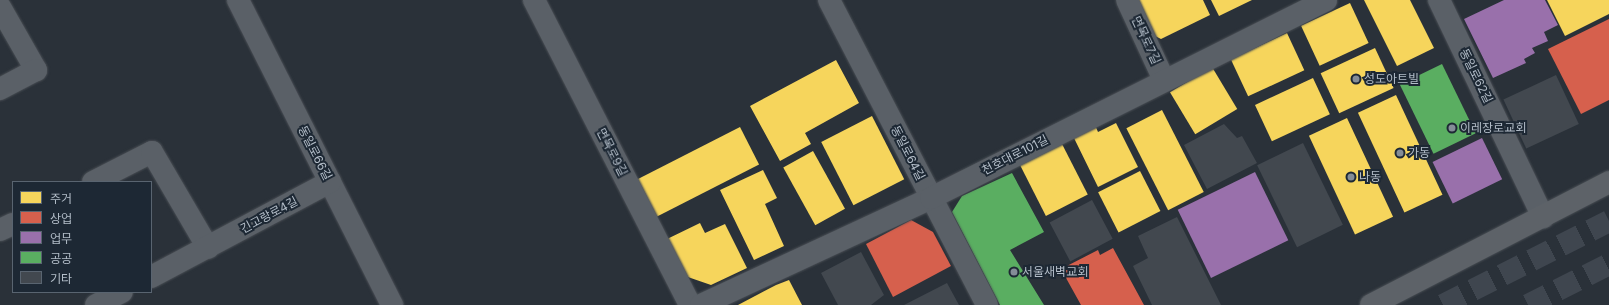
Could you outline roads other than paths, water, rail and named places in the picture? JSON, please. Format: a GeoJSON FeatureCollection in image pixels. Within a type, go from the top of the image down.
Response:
{"type":"FeatureCollection","features":[{"type":"Feature","properties":{"kind":"main road"},"geometry":{"type":"LineString","coordinates":[[1371,305],[1609,182]]}},
{"type":"Feature","properties":{"kind":"street","name":"동일로66길"},"geometry":{"type":"LineString","coordinates":[[238,0],[392,305]]}},
{"type":"Feature","properties":{"kind":"street","name":"면목로9길"},"geometry":{"type":"LineString","coordinates":[[534,0],[690,305]]}},
{"type":"Feature","properties":{"kind":"street","name":"동일로64길"},"geometry":{"type":"LineString","coordinates":[[829,0],[987,305]]}},
{"type":"Feature","properties":{"kind":"street","name":"면목로7길"},"geometry":{"type":"LineString","coordinates":[[1127,0],[1164,80]]}},
{"type":"Feature","properties":{"kind":"street","name":"천호대로101길"},"geometry":{"type":"LineString","coordinates":[[701,305],[931,198],[1326,0]]}},
{"type":"Feature","properties":{"kind":"street","name":"동일로62길"},"geometry":{"type":"LineString","coordinates":[[1439,0],[1543,217]]}},
{"type":"Feature","properties":{"kind":"street"},"geometry":{"type":"LineString","coordinates":[[0,7],[36,70],[0,89]]}},
{"type":"Feature","properties":{"kind":"street"},"geometry":{"type":"LineString","coordinates":[[96,181],[152,152],[208,248]]}},
{"type":"Feature","properties":{"kind":"street","name":"긴고랑로4길"},"geometry":{"type":"LineString","coordinates":[[152,276],[330,182]]}},
{"type":"Feature","properties":{"kind":"street"},"geometry":{"type":"LineString","coordinates":[[0,230],[12,224]]}},
{"type":"Feature","properties":{"kind":"street"},"geometry":{"type":"LineString","coordinates":[[96,305],[120,293]]}},
{"type":"Feature","properties":{"kind":"tunnel"},"geometry":{"type":"LineString","coordinates":[[1443,305],[1609,221]]}},
{"type":"Feature","properties":{"kind":"tunnel"},"geometry":{"type":"LineString","coordinates":[[1528,305],[1609,264]]}},
{"type":"Feature","properties":{"kind":"place","name":"성도아트빌"},"geometry":{"type":"Point","coordinates":[1356,79]}},
{"type":"Feature","properties":{"kind":"place","name":"이레장로교회"},"geometry":{"type":"Point","coordinates":[1452,128]}},
{"type":"Feature","properties":{"kind":"place","name":"가동"},"geometry":{"type":"Point","coordinates":[1400,153]}},
{"type":"Feature","properties":{"kind":"place","name":"나동"},"geometry":{"type":"Point","coordinates":[1351,177]}},
{"type":"Feature","properties":{"kind":"place","name":"서울새벽교회"},"geometry":{"type":"Point","coordinates":[1014,272]}}]}
